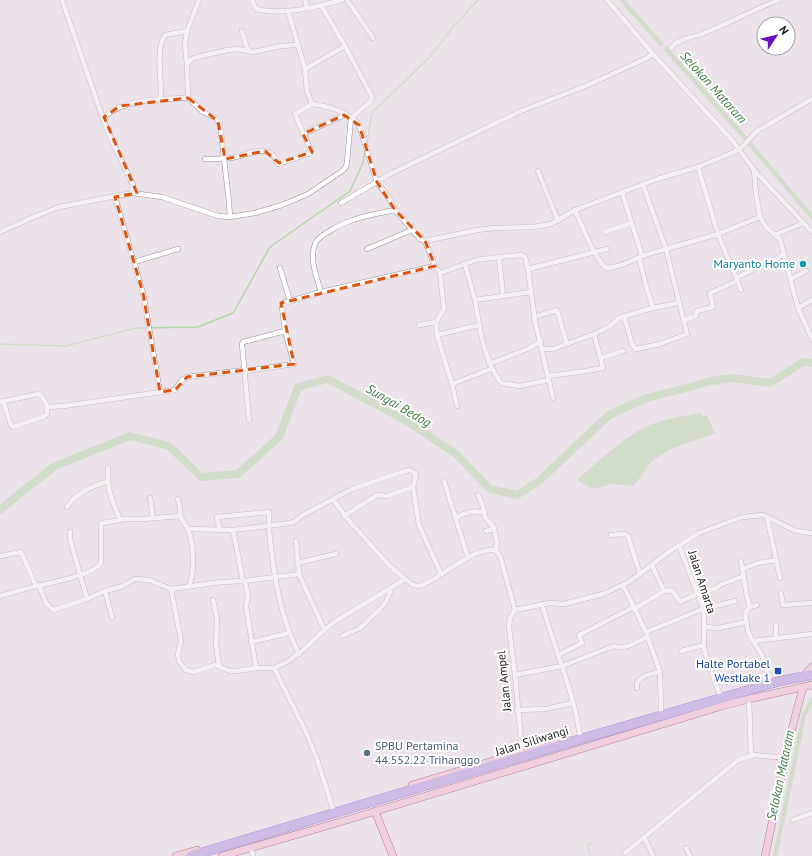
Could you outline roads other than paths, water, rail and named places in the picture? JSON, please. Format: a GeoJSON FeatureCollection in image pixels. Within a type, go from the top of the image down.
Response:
{"type":"FeatureCollection","features":[{"type":"Feature","properties":{"kind":"highway","name":"Jalan Siliwangi"},"geometry":{"type":"LineString","coordinates":[[191,856],[579,737],[637,726],[780,681],[810,678]]}},
{"type":"Feature","properties":{"kind":"highway","name":"Jalan Siliwangi"},"geometry":{"type":"LineString","coordinates":[[211,856],[608,739],[625,729]]}},
{"type":"Feature","properties":{"kind":"street"},"geometry":{"type":"LineString","coordinates":[[62,0],[104,117],[107,130],[133,185],[132,193]]}},
{"type":"Feature","properties":{"kind":"street"},"geometry":{"type":"LineString","coordinates":[[199,0],[187,31],[184,45],[187,64],[188,98],[199,109],[216,118],[218,121],[225,158],[230,215]]}},
{"type":"Feature","properties":{"kind":"street"},"geometry":{"type":"LineString","coordinates":[[252,0],[256,9],[288,11],[342,0]]}},
{"type":"Feature","properties":{"kind":"street"},"geometry":{"type":"LineString","coordinates":[[305,0],[307,8]]}},
{"type":"Feature","properties":{"kind":"street"},"geometry":{"type":"LineString","coordinates":[[347,0],[364,22],[373,38]]}},
{"type":"Feature","properties":{"kind":"street"},"geometry":{"type":"LineString","coordinates":[[607,0],[652,54],[740,148],[754,170],[812,232]]}},
{"type":"Feature","properties":{"kind":"street"},"geometry":{"type":"LineString","coordinates":[[671,48],[680,41],[709,31],[779,0]]}},
{"type":"Feature","properties":{"kind":"street"},"geometry":{"type":"LineString","coordinates":[[0,232],[59,207],[132,193],[162,197],[218,216],[255,213],[282,205],[308,194],[342,171],[346,167],[347,162],[351,118],[371,101],[372,98],[345,46],[321,5]]}},
{"type":"Feature","properties":{"kind":"street"},"geometry":{"type":"LineString","coordinates":[[288,11],[305,69],[307,91],[312,104]]}},
{"type":"Feature","properties":{"kind":"street"},"geometry":{"type":"LineString","coordinates":[[160,99],[162,94],[160,52],[161,40],[165,35],[187,31]]}},
{"type":"Feature","properties":{"kind":"street"},"geometry":{"type":"LineString","coordinates":[[242,31],[248,51]]}},
{"type":"Feature","properties":{"kind":"street"},"geometry":{"type":"LineString","coordinates":[[187,64],[197,56],[228,50],[237,49],[259,51],[281,46],[297,45]]}},
{"type":"Feature","properties":{"kind":"street"},"geometry":{"type":"LineString","coordinates":[[305,69],[345,46]]}},
{"type":"Feature","properties":{"kind":"street"},"geometry":{"type":"LineString","coordinates":[[341,203],[388,175],[521,110],[588,85],[647,58],[652,54]]}},
{"type":"Feature","properties":{"kind":"street"},"geometry":{"type":"LineString","coordinates":[[104,117],[111,111],[128,104],[160,99],[188,98]]}},
{"type":"Feature","properties":{"kind":"street"},"geometry":{"type":"LineString","coordinates":[[205,160],[230,158],[257,151],[265,151],[274,156],[278,164],[311,152],[295,114],[312,104],[338,111],[356,121],[359,126],[377,182],[389,198],[395,210],[420,239],[425,241],[477,230],[495,228],[533,228],[558,221],[575,210],[643,184],[698,167],[740,148],[757,131],[812,99]]}},
{"type":"Feature","properties":{"kind":"street"},"geometry":{"type":"LineString","coordinates":[[303,134],[344,115]]}},
{"type":"Feature","properties":{"kind":"street"},"geometry":{"type":"LineString","coordinates":[[698,167],[718,234],[741,290]]}},
{"type":"Feature","properties":{"kind":"street"},"geometry":{"type":"LineString","coordinates":[[754,170],[760,217],[766,227],[780,239],[798,308],[812,339]]}},
{"type":"Feature","properties":{"kind":"street"},"geometry":{"type":"LineString","coordinates":[[538,171],[558,221]]}},
{"type":"Feature","properties":{"kind":"street"},"geometry":{"type":"LineString","coordinates":[[624,316],[632,344],[636,348],[660,344],[688,333],[666,249],[643,184]]}},
{"type":"Feature","properties":{"kind":"street"},"geometry":{"type":"LineString","coordinates":[[622,192],[632,223],[646,286],[653,308]]}},
{"type":"Feature","properties":{"kind":"street"},"geometry":{"type":"LineString","coordinates":[[115,197],[143,293],[160,392]]}},
{"type":"Feature","properties":{"kind":"street"},"geometry":{"type":"LineString","coordinates":[[321,292],[313,255],[317,240],[331,230],[354,220],[395,210]]}},
{"type":"Feature","properties":{"kind":"street"},"geometry":{"type":"LineString","coordinates":[[575,210],[595,252],[602,264],[608,268],[623,265],[640,257],[718,234],[760,217]]}},
{"type":"Feature","properties":{"kind":"street"},"geometry":{"type":"LineString","coordinates":[[605,232],[632,223]]}},
{"type":"Feature","properties":{"kind":"street"},"geometry":{"type":"LineString","coordinates":[[775,235],[803,223]]}},
{"type":"Feature","properties":{"kind":"street"},"geometry":{"type":"LineString","coordinates":[[366,249],[412,230]]}},
{"type":"Feature","properties":{"kind":"street"},"geometry":{"type":"LineString","coordinates":[[425,241],[435,266],[440,273],[444,309],[436,322],[437,335],[457,406]]}},
{"type":"Feature","properties":{"kind":"street"},"geometry":{"type":"LineString","coordinates":[[134,262],[178,249]]}},
{"type":"Feature","properties":{"kind":"street"},"geometry":{"type":"LineString","coordinates":[[528,269],[607,249]]}},
{"type":"Feature","properties":{"kind":"street"},"geometry":{"type":"LineString","coordinates":[[774,260],[784,254]]}},
{"type":"Feature","properties":{"kind":"street"},"geometry":{"type":"LineString","coordinates":[[440,273],[476,260],[499,257],[525,257],[534,317],[541,341],[553,398]]}},
{"type":"Feature","properties":{"kind":"street"},"geometry":{"type":"LineString","coordinates":[[499,257],[503,296]]}},
{"type":"Feature","properties":{"kind":"street"},"geometry":{"type":"LineString","coordinates":[[465,264],[475,300],[483,347],[490,367],[502,384],[520,386],[549,378],[601,369],[603,366],[594,334]]}},
{"type":"Feature","properties":{"kind":"street"},"geometry":{"type":"LineString","coordinates":[[47,408],[175,390],[182,380],[187,377],[294,364],[286,331],[282,306],[284,303],[321,292],[435,266]]}},
{"type":"Feature","properties":{"kind":"street"},"geometry":{"type":"LineString","coordinates":[[280,268],[290,301]]}},
{"type":"Feature","properties":{"kind":"street"},"geometry":{"type":"LineString","coordinates":[[684,320],[696,316],[696,312],[713,307],[710,293],[752,270]]}},
{"type":"Feature","properties":{"kind":"street"},"geometry":{"type":"LineString","coordinates":[[791,279],[806,271]]}},
{"type":"Feature","properties":{"kind":"street"},"geometry":{"type":"LineString","coordinates":[[475,300],[531,292]]}},
{"type":"Feature","properties":{"kind":"street"},"geometry":{"type":"LineString","coordinates":[[798,308],[812,300]]}},
{"type":"Feature","properties":{"kind":"street"},"geometry":{"type":"LineString","coordinates":[[542,349],[552,349],[594,334],[609,327],[619,318],[624,316],[679,303]]}},
{"type":"Feature","properties":{"kind":"street"},"geometry":{"type":"LineString","coordinates":[[534,317],[557,310],[567,344]]}},
{"type":"Feature","properties":{"kind":"street"},"geometry":{"type":"LineString","coordinates":[[419,324],[436,322]]}},
{"type":"Feature","properties":{"kind":"street"},"geometry":{"type":"LineString","coordinates":[[437,335],[479,325]]}},
{"type":"Feature","properties":{"kind":"street"},"geometry":{"type":"LineString","coordinates":[[249,420],[246,370],[242,344],[244,342],[286,331]]}},
{"type":"Feature","properties":{"kind":"street"},"geometry":{"type":"LineString","coordinates":[[452,384],[530,348],[541,341]]}},
{"type":"Feature","properties":{"kind":"street"},"geometry":{"type":"LineString","coordinates":[[601,358],[623,351]]}},
{"type":"Feature","properties":{"kind":"street"},"geometry":{"type":"LineString","coordinates":[[38,394],[44,399],[47,408],[47,414],[45,416],[13,427],[1,402],[38,394]]}},
{"type":"Feature","properties":{"kind":"street"},"geometry":{"type":"LineString","coordinates":[[108,468],[107,482],[120,520]]}},
{"type":"Feature","properties":{"kind":"street"},"geometry":{"type":"LineString","coordinates":[[188,530],[233,530],[294,522],[303,515],[352,489],[405,471],[412,471],[416,474],[413,487],[418,525],[441,574]]}},
{"type":"Feature","properties":{"kind":"street"},"geometry":{"type":"LineString","coordinates":[[444,481],[468,558]]}},
{"type":"Feature","properties":{"kind":"street"},"geometry":{"type":"LineString","coordinates":[[67,507],[76,496],[101,483],[107,482]]}},
{"type":"Feature","properties":{"kind":"street"},"geometry":{"type":"LineString","coordinates":[[344,516],[377,495],[387,496],[413,487]]}},
{"type":"Feature","properties":{"kind":"street"},"geometry":{"type":"LineString","coordinates":[[478,495],[486,517],[494,529],[497,544],[496,550],[500,556],[515,610],[550,603],[564,604],[603,594],[623,585],[679,545],[699,533],[742,517],[763,515],[796,531],[812,533]]}},
{"type":"Feature","properties":{"kind":"street"},"geometry":{"type":"LineString","coordinates":[[150,498],[153,518]]}},
{"type":"Feature","properties":{"kind":"street"},"geometry":{"type":"LineString","coordinates":[[178,499],[180,516],[188,530],[193,561],[193,576],[189,586]]}},
{"type":"Feature","properties":{"kind":"street"},"geometry":{"type":"LineString","coordinates":[[333,500],[344,516],[389,565],[413,585],[420,586],[468,558],[482,552],[496,550]]}},
{"type":"Feature","properties":{"kind":"street"},"geometry":{"type":"LineString","coordinates":[[456,519],[464,514],[477,511],[485,513]]}},
{"type":"Feature","properties":{"kind":"street"},"geometry":{"type":"LineString","coordinates":[[220,530],[217,519],[218,517],[269,512],[268,526],[274,576],[289,633],[298,654]]}},
{"type":"Feature","properties":{"kind":"street"},"geometry":{"type":"LineString","coordinates":[[0,596],[80,576],[100,566],[102,524],[120,520],[180,516]]}},
{"type":"Feature","properties":{"kind":"street"},"geometry":{"type":"LineString","coordinates":[[767,516],[780,578]]}},
{"type":"Feature","properties":{"kind":"street"},"geometry":{"type":"LineString","coordinates":[[486,531],[494,529]]}},
{"type":"Feature","properties":{"kind":"street"},"geometry":{"type":"LineString","coordinates":[[233,530],[248,596],[246,606],[256,668]]}},
{"type":"Feature","properties":{"kind":"street"},"geometry":{"type":"LineString","coordinates":[[70,532],[70,539],[87,599]]}},
{"type":"Feature","properties":{"kind":"street"},"geometry":{"type":"LineString","coordinates":[[611,534],[625,534],[628,536],[640,574]]}},
{"type":"Feature","properties":{"kind":"street"},"geometry":{"type":"LineString","coordinates":[[296,541],[299,574],[324,630]]}},
{"type":"Feature","properties":{"kind":"street","name":"Jalan Amarta"},"geometry":{"type":"LineString","coordinates":[[679,545],[703,609],[705,617],[704,645],[707,659],[720,695]]}},
{"type":"Feature","properties":{"kind":"street"},"geometry":{"type":"LineString","coordinates":[[0,556],[21,552],[46,603],[53,610],[123,586],[135,579],[148,580],[171,589],[299,574]]}},
{"type":"Feature","properties":{"kind":"street"},"geometry":{"type":"LineString","coordinates":[[297,563],[336,554]]}},
{"type":"Feature","properties":{"kind":"street"},"geometry":{"type":"LineString","coordinates":[[742,568],[776,560]]}},
{"type":"Feature","properties":{"kind":"street"},"geometry":{"type":"LineString","coordinates":[[741,561],[750,608]]}},
{"type":"Feature","properties":{"kind":"street"},"geometry":{"type":"LineString","coordinates":[[652,565],[664,591]]}},
{"type":"Feature","properties":{"kind":"street"},"geometry":{"type":"LineString","coordinates":[[558,655],[582,643],[579,635],[634,608],[664,591],[674,591],[680,602],[744,576]]}},
{"type":"Feature","properties":{"kind":"street"},"geometry":{"type":"LineString","coordinates":[[171,589],[181,641],[178,654],[182,665],[186,670],[194,672],[214,665],[230,671],[256,668],[274,668],[287,662],[334,622],[405,579]]}},
{"type":"Feature","properties":{"kind":"street"},"geometry":{"type":"LineString","coordinates":[[623,585],[646,634],[660,672],[661,712]]}},
{"type":"Feature","properties":{"kind":"street"},"geometry":{"type":"LineString","coordinates":[[342,636],[360,628],[379,610],[386,602],[392,587]]}},
{"type":"Feature","properties":{"kind":"street"},"geometry":{"type":"LineString","coordinates":[[105,591],[112,617]]}},
{"type":"Feature","properties":{"kind":"street"},"geometry":{"type":"LineString","coordinates":[[781,593],[783,604],[812,602]]}},
{"type":"Feature","properties":{"kind":"street"},"geometry":{"type":"LineString","coordinates":[[213,600],[217,618],[216,644],[220,666]]}},
{"type":"Feature","properties":{"kind":"street"},"geometry":{"type":"LineString","coordinates":[[515,675],[562,666],[614,646],[618,648],[623,647],[646,634],[703,609],[735,601]]}},
{"type":"Feature","properties":{"kind":"street"},"geometry":{"type":"LineString","coordinates":[[542,604],[550,634],[562,666],[573,703],[579,737]]}},
{"type":"Feature","properties":{"kind":"street"},"geometry":{"type":"LineString","coordinates":[[757,605],[750,608],[745,613],[746,622],[748,631],[762,655],[770,680]]}},
{"type":"Feature","properties":{"kind":"street","name":"Jalan Ampel"},"geometry":{"type":"LineString","coordinates":[[515,610],[510,618],[508,627],[515,675],[517,710],[522,751]]}},
{"type":"Feature","properties":{"kind":"street"},"geometry":{"type":"LineString","coordinates":[[705,627],[719,628],[746,622]]}},
{"type":"Feature","properties":{"kind":"street"},"geometry":{"type":"LineString","coordinates":[[776,625],[776,638]]}},
{"type":"Feature","properties":{"kind":"street"},"geometry":{"type":"LineString","coordinates":[[252,642],[289,633]]}},
{"type":"Feature","properties":{"kind":"street"},"geometry":{"type":"LineString","coordinates":[[753,641],[812,634]]}},
{"type":"Feature","properties":{"kind":"street"},"geometry":{"type":"LineString","coordinates":[[681,651],[704,645]]}},
{"type":"Feature","properties":{"kind":"street"},"geometry":{"type":"LineString","coordinates":[[274,668],[306,732],[317,759],[333,809]]}},
{"type":"Feature","properties":{"kind":"street"},"geometry":{"type":"LineString","coordinates":[[638,688],[637,683],[641,679],[649,674],[660,672]]}},
{"type":"Feature","properties":{"kind":"street"},"geometry":{"type":"LineString","coordinates":[[608,739],[676,714],[720,695],[770,680],[810,678]]}},
{"type":"Feature","properties":{"kind":"street"},"geometry":{"type":"LineString","coordinates":[[176,856],[297,823],[333,809],[522,751],[579,737],[661,712],[676,714],[749,699],[810,678]]}},
{"type":"Feature","properties":{"kind":"street"},"geometry":{"type":"LineString","coordinates":[[765,856],[786,758],[810,678]]}},
{"type":"Feature","properties":{"kind":"street"},"geometry":{"type":"LineString","coordinates":[[749,699],[751,756]]}},
{"type":"Feature","properties":{"kind":"street"},"geometry":{"type":"LineString","coordinates":[[517,710],[545,709],[573,703]]}},
{"type":"Feature","properties":{"kind":"street"},"geometry":{"type":"LineString","coordinates":[[222,856],[375,811],[572,750]]}},
{"type":"Feature","properties":{"kind":"street"},"geometry":{"type":"LineString","coordinates":[[625,852],[738,760],[751,756],[786,758]]}},
{"type":"Feature","properties":{"kind":"street"},"geometry":{"type":"LineString","coordinates":[[375,811],[393,856]]}},
{"type":"Feature","properties":{"kind":"street"},"geometry":{"type":"LineString","coordinates":[[793,820],[812,813]]}},
{"type":"Feature","properties":{"kind":"street"},"geometry":{"type":"LineString","coordinates":[[644,837],[653,856]]}},
{"type":"Feature","properties":{"kind":"street"},"geometry":{"type":"LineString","coordinates":[[250,848],[253,856]]}},
{"type":"Feature","properties":{"kind":"street"},"geometry":{"type":"LineString","coordinates":[[686,848],[690,856]]}},
{"type":"Feature","properties":{"kind":"waterway"},"geometry":{"type":"LineString","coordinates":[[367,144],[372,113],[430,57],[453,27],[478,0]]}},
{"type":"Feature","properties":{"kind":"waterway","name":"Selokan Mataram"},"geometry":{"type":"LineString","coordinates":[[622,0],[661,44]]}},
{"type":"Feature","properties":{"kind":"waterway","name":"Selokan Mataram"},"geometry":{"type":"LineString","coordinates":[[666,49],[745,138]]}},
{"type":"Feature","properties":{"kind":"waterway","name":"Selokan Mataram"},"geometry":{"type":"LineString","coordinates":[[750,144],[812,217]]}},
{"type":"Feature","properties":{"kind":"waterway"},"geometry":{"type":"LineString","coordinates":[[0,344],[66,346],[136,328],[198,327],[233,313],[270,247],[350,191],[363,163],[365,151]]}},
{"type":"Feature","properties":{"kind":"waterway","name":"Sungai Bedog"},"geometry":{"type":"LineString","coordinates":[[0,510],[55,466],[130,436],[169,446],[201,477],[238,474],[279,437],[298,387],[328,379],[407,421],[456,454],[490,489],[517,495],[539,481],[609,415],[644,399],[712,381],[733,378],[770,383],[803,362],[812,363]]}},
{"type":"Feature","properties":{"kind":"waterway","name":"Selokan Mataram"},"geometry":{"type":"LineString","coordinates":[[775,856],[804,715],[812,700]]}},
{"type":"Feature","properties":{"kind":"waterway"},"geometry":{"type":"LineString","coordinates":[[590,856],[588,845],[592,842]]}},
{"type":"Feature","properties":{"kind":"place","name":"Maryanto Home"},"geometry":{"type":"Point","coordinates":[803,264]}},
{"type":"Feature","properties":{"kind":"place","name":"Halte Portabel Westlake 1"},"geometry":{"type":"Point","coordinates":[778,671]}},
{"type":"Feature","properties":{"kind":"place","name":"SPBU Pertamina 44.552.22 Trihanggo"},"geometry":{"type":"Point","coordinates":[367,753]}}]}
